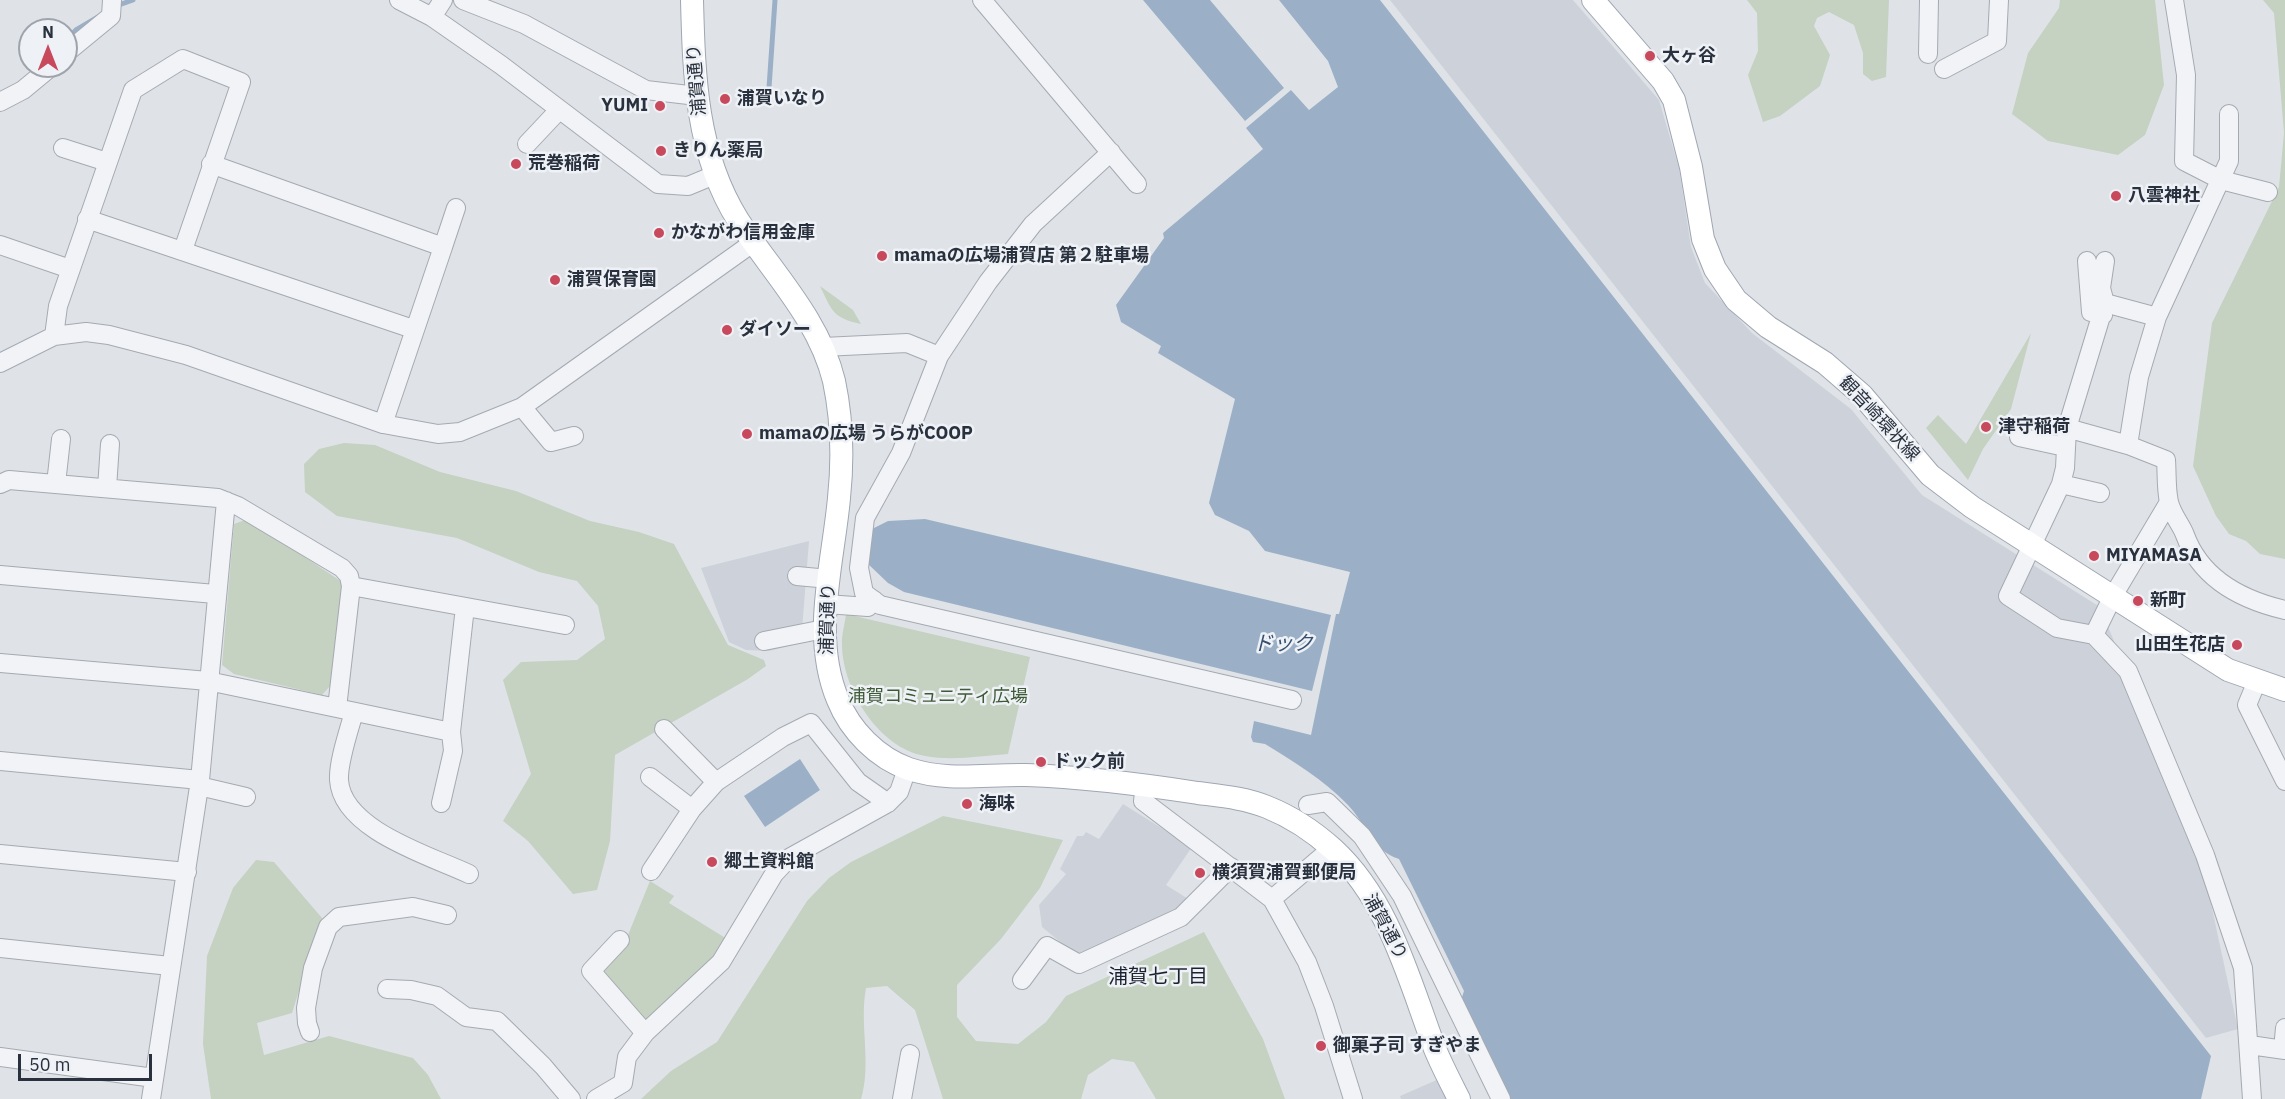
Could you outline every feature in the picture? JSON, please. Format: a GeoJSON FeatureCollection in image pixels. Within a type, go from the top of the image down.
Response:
{"type":"FeatureCollection","features":[{"type":"Feature","properties":{"kind":"main road","name":"浦賀通り"},"geometry":{"type":"LineString","coordinates":[[692,0],[699,120],[717,174],[736,216],[803,312],[823,347],[833,381],[840,419],[842,466],[824,629],[828,670],[839,704],[854,729],[876,750],[907,769],[953,778],[1020,775],[1145,785],[1239,799],[1267,807],[1302,824],[1332,848],[1355,871],[1380,912],[1409,973],[1437,1053],[1459,1099]]}},
{"type":"Feature","properties":{"kind":"main road","name":"観音崎環状線"},"geometry":{"type":"LineString","coordinates":[[1593,0],[1663,81],[1674,100],[1691,167],[1703,238],[1714,269],[1736,300],[1768,327],[1825,363],[1862,395],[1930,475],[1972,507],[2228,670],[2285,690]]}},
{"type":"Feature","properties":{"kind":"street"},"geometry":{"type":"LineString","coordinates":[[399,0],[432,17],[501,65],[658,184],[688,186],[717,174]]}},
{"type":"Feature","properties":{"kind":"street"},"geometry":{"type":"LineString","coordinates":[[432,17],[443,0]]}},
{"type":"Feature","properties":{"kind":"street"},"geometry":{"type":"LineString","coordinates":[[463,0],[524,24],[646,90],[697,96]]}},
{"type":"Feature","properties":{"kind":"street"},"geometry":{"type":"LineString","coordinates":[[982,0],[1137,184]]}},
{"type":"Feature","properties":{"kind":"street"},"geometry":{"type":"LineString","coordinates":[[1928,54],[1929,0]]}},
{"type":"Feature","properties":{"kind":"street"},"geometry":{"type":"LineString","coordinates":[[1944,69],[1997,41],[1999,0]]}},
{"type":"Feature","properties":{"kind":"street"},"geometry":{"type":"LineString","coordinates":[[2174,0],[2186,75],[2184,161],[2221,180],[2268,192]]}},
{"type":"Feature","properties":{"kind":"street"},"geometry":{"type":"LineString","coordinates":[[78,41],[112,7]]}},
{"type":"Feature","properties":{"kind":"street"},"geometry":{"type":"LineString","coordinates":[[54,336],[58,306],[133,90],[183,59],[241,82],[183,250]]}},
{"type":"Feature","properties":{"kind":"street"},"geometry":{"type":"LineString","coordinates":[[0,102],[23,90],[38,78]]}},
{"type":"Feature","properties":{"kind":"street"},"geometry":{"type":"LineString","coordinates":[[527,144],[559,110]]}},
{"type":"Feature","properties":{"kind":"street"},"geometry":{"type":"LineString","coordinates":[[2128,445],[2139,377],[2157,317],[2229,161],[2229,114]]}},
{"type":"Feature","properties":{"kind":"street"},"geometry":{"type":"LineString","coordinates":[[63,148],[107,162]]}},
{"type":"Feature","properties":{"kind":"street"},"geometry":{"type":"LineString","coordinates":[[1111,152],[1033,224],[987,282],[939,356],[901,453],[865,518],[859,568],[864,593],[880,605],[1292,700]]}},
{"type":"Feature","properties":{"kind":"street"},"geometry":{"type":"LineString","coordinates":[[211,164],[443,247]]}},
{"type":"Feature","properties":{"kind":"street"},"geometry":{"type":"LineString","coordinates":[[383,424],[413,329],[456,208]]}},
{"type":"Feature","properties":{"kind":"street"},"geometry":{"type":"LineString","coordinates":[[87,219],[413,329]]}},
{"type":"Feature","properties":{"kind":"street"},"geometry":{"type":"LineString","coordinates":[[0,363],[54,336],[86,333],[127,338],[383,424],[438,434],[460,432],[479,427],[522,408],[754,242]]}},
{"type":"Feature","properties":{"kind":"street"},"geometry":{"type":"LineString","coordinates":[[0,245],[70,269]]}},
{"type":"Feature","properties":{"kind":"street"},"geometry":{"type":"LineString","coordinates":[[2096,261],[2091,312],[2104,309],[2157,317]]}},
{"type":"Feature","properties":{"kind":"street"},"geometry":{"type":"LineString","coordinates":[[2104,309],[2067,428],[2065,468],[2061,484],[2008,596],[2057,628],[2094,635],[2128,671],[2205,855],[2243,968],[2252,1099]]}},
{"type":"Feature","properties":{"kind":"street"},"geometry":{"type":"LineString","coordinates":[[823,347],[907,342],[939,356]]}},
{"type":"Feature","properties":{"kind":"street"},"geometry":{"type":"LineString","coordinates":[[522,408],[551,442],[574,436]]}},
{"type":"Feature","properties":{"kind":"street"},"geometry":{"type":"LineString","coordinates":[[2067,428],[2128,445],[2166,460],[2169,502],[2176,522],[2185,534],[2188,546],[2203,566],[2232,592],[2262,605],[2285,610]]}},
{"type":"Feature","properties":{"kind":"street"},"geometry":{"type":"LineString","coordinates":[[2019,437],[2065,447]]}},
{"type":"Feature","properties":{"kind":"street"},"geometry":{"type":"LineString","coordinates":[[56,484],[61,439]]}},
{"type":"Feature","properties":{"kind":"street"},"geometry":{"type":"LineString","coordinates":[[107,488],[110,444]]}},
{"type":"Feature","properties":{"kind":"street"},"geometry":{"type":"LineString","coordinates":[[0,483],[9,480],[206,496],[238,506],[342,568],[349,576],[351,586],[345,710],[338,778],[341,790],[354,812],[380,835],[469,874]]}},
{"type":"Feature","properties":{"kind":"street"},"geometry":{"type":"LineString","coordinates":[[2061,484],[2100,494]]}},
{"type":"Feature","properties":{"kind":"street"},"geometry":{"type":"LineString","coordinates":[[151,1099],[199,783],[215,594],[226,501]]}},
{"type":"Feature","properties":{"kind":"street"},"geometry":{"type":"LineString","coordinates":[[2094,635],[2113,597],[2169,502]]}},
{"type":"Feature","properties":{"kind":"street"},"geometry":{"type":"LineString","coordinates":[[0,575],[215,594]]}},
{"type":"Feature","properties":{"kind":"street"},"geometry":{"type":"LineString","coordinates":[[797,576],[829,579]]}},
{"type":"Feature","properties":{"kind":"street"},"geometry":{"type":"LineString","coordinates":[[351,586],[564,625]]}},
{"type":"Feature","properties":{"kind":"street"},"geometry":{"type":"LineString","coordinates":[[826,604],[868,607],[874,600]]}},
{"type":"Feature","properties":{"kind":"street"},"geometry":{"type":"LineString","coordinates":[[441,803],[453,751],[451,732],[465,607]]}},
{"type":"Feature","properties":{"kind":"street"},"geometry":{"type":"LineString","coordinates":[[764,641],[824,629]]}},
{"type":"Feature","properties":{"kind":"street"},"geometry":{"type":"LineString","coordinates":[[0,663],[208,681],[451,732]]}},
{"type":"Feature","properties":{"kind":"street"},"geometry":{"type":"LineString","coordinates":[[2256,681],[2247,705],[2285,781]]}},
{"type":"Feature","properties":{"kind":"street"},"geometry":{"type":"LineString","coordinates":[[651,872],[692,808],[716,782],[783,737],[811,723],[858,782],[888,803]]}},
{"type":"Feature","properties":{"kind":"street"},"geometry":{"type":"LineString","coordinates":[[664,729],[716,782]]}},
{"type":"Feature","properties":{"kind":"street"},"geometry":{"type":"LineString","coordinates":[[0,761],[199,783],[246,797]]}},
{"type":"Feature","properties":{"kind":"street"},"geometry":{"type":"LineString","coordinates":[[596,1099],[623,1083],[627,1057],[645,1033],[721,962],[774,874],[789,858],[888,803],[899,792],[907,769]]}},
{"type":"Feature","properties":{"kind":"street"},"geometry":{"type":"LineString","coordinates":[[650,777],[692,808]]}},
{"type":"Feature","properties":{"kind":"street"},"geometry":{"type":"LineString","coordinates":[[1145,785],[1143,801],[1196,844],[1272,899],[1307,962],[1324,1006],[1353,1099]]}},
{"type":"Feature","properties":{"kind":"street"},"geometry":{"type":"LineString","coordinates":[[1308,805],[1327,802],[1362,836],[1402,896],[1501,1099]]}},
{"type":"Feature","properties":{"kind":"street"},"geometry":{"type":"LineString","coordinates":[[1272,899],[1332,848]]}},
{"type":"Feature","properties":{"kind":"street"},"geometry":{"type":"LineString","coordinates":[[0,854],[187,872]]}},
{"type":"Feature","properties":{"kind":"street"},"geometry":{"type":"LineString","coordinates":[[1022,980],[1047,946],[1079,964],[1181,917],[1230,867]]}},
{"type":"Feature","properties":{"kind":"street"},"geometry":{"type":"LineString","coordinates":[[310,1032],[306,1023],[306,1008],[313,968],[328,927],[339,917],[413,907],[447,915]]}},
{"type":"Feature","properties":{"kind":"street"},"geometry":{"type":"LineString","coordinates":[[620,940],[591,971],[645,1033]]}},
{"type":"Feature","properties":{"kind":"street"},"geometry":{"type":"LineString","coordinates":[[0,948],[170,966]]}},
{"type":"Feature","properties":{"kind":"street"},"geometry":{"type":"LineString","coordinates":[[387,989],[411,990],[437,996],[466,1017],[497,1021],[543,1066],[571,1099]]}},
{"type":"Feature","properties":{"kind":"street"},"geometry":{"type":"LineString","coordinates":[[2250,1045],[2284,1049],[2285,1028]]}},
{"type":"Feature","properties":{"kind":"street"},"geometry":{"type":"LineString","coordinates":[[902,1099],[910,1054]]}},
{"type":"Feature","properties":{"kind":"street"},"geometry":{"type":"LineString","coordinates":[[0,1058],[154,1078]]}},
{"type":"Feature","properties":{"kind":"shaded area"},"geometry":{"type":"Polygon","coordinates":[[[1390,0],[1573,0],[1659,100],[1679,168],[1691,247],[1705,283],[1752,333],[1851,409],[1922,495],[2100,607],[2199,848],[2238,1029],[2206,1038],[1390,0]]]}},
{"type":"Feature","properties":{"kind":"shaded area"},"geometry":{"type":"Polygon","coordinates":[[[809,541],[801,643],[769,651],[746,650],[729,642],[701,568],[809,541]]]}},
{"type":"Feature","properties":{"kind":"shaded area"},"geometry":{"type":"Polygon","coordinates":[[[1123,804],[1192,847],[1166,885],[1190,900],[1175,915],[1113,942],[1075,954],[1042,927],[1039,905],[1066,874],[1060,869],[1077,836],[1083,836],[1086,832],[1099,839],[1123,804]]]}},
{"type":"Feature","properties":{"kind":"shaded area"},"geometry":{"type":"Polygon","coordinates":[[[1439,1079],[1449,1099],[1401,1099],[1400,1096],[1439,1079]]]}},
{"type":"Feature","properties":{"kind":"green space"},"geometry":{"type":"Polygon","coordinates":[[[1747,0],[1889,0],[1886,77],[1872,81],[1863,74],[1863,53],[1854,25],[1829,12],[1817,18],[1814,26],[1830,55],[1820,86],[1780,116],[1763,122],[1748,75],[1758,51],[1757,13],[1747,0]]]}},
{"type":"Feature","properties":{"kind":"green space"},"geometry":{"type":"Polygon","coordinates":[[[2060,0],[2155,0],[2164,85],[2145,135],[2118,155],[2048,141],[2012,114],[2028,53],[2059,8],[2060,0]]]}},
{"type":"Feature","properties":{"kind":"green space"},"geometry":{"type":"Polygon","coordinates":[[[2263,0],[2285,0],[2285,559],[2260,554],[2246,541],[2229,534],[2216,516],[2193,466],[2212,323],[2279,187],[2284,133],[2274,13],[2263,0]]]}},
{"type":"Feature","properties":{"kind":"green space"},"geometry":{"type":"Polygon","coordinates":[[[820,286],[853,310],[861,324],[844,319],[834,312],[820,286]]]}},
{"type":"Feature","properties":{"kind":"green space"},"geometry":{"type":"Polygon","coordinates":[[[2031,333],[2011,409],[1983,449],[1968,480],[1926,428],[1938,415],[1966,444],[2031,333]]]}},
{"type":"Feature","properties":{"kind":"green space"},"geometry":{"type":"Polygon","coordinates":[[[344,443],[375,445],[440,472],[516,491],[590,521],[639,532],[674,544],[728,645],[764,660],[766,666],[748,679],[615,755],[610,841],[597,890],[573,894],[528,841],[503,821],[531,774],[503,680],[521,662],[577,660],[605,639],[598,606],[577,581],[539,572],[457,538],[337,516],[305,492],[304,464],[319,449],[344,443]]]}},
{"type":"Feature","properties":{"kind":"green space"},"geometry":{"type":"Polygon","coordinates":[[[248,519],[342,582],[330,686],[322,695],[234,674],[222,665],[234,524],[248,519]]]}},
{"type":"Feature","properties":{"kind":"green space","name":"浦賀コミュニティ広場"},"geometry":{"type":"Polygon","coordinates":[[[846,614],[1030,657],[1008,754],[966,758],[925,756],[908,751],[893,742],[867,714],[849,681],[842,646],[846,614]]]}},
{"type":"Feature","properties":{"kind":"green space"},"geometry":{"type":"Polygon","coordinates":[[[943,816],[1063,840],[1040,888],[1001,939],[957,985],[957,1017],[976,1041],[1018,1044],[1046,1022],[1066,996],[1204,932],[1263,1039],[1285,1099],[1156,1099],[1134,1062],[1112,1059],[1088,1075],[1081,1099],[943,1099],[915,1010],[887,986],[866,988],[864,1016],[866,1058],[861,1099],[641,1099],[671,1071],[717,1042],[807,901],[829,878],[851,862],[943,816]]]}},
{"type":"Feature","properties":{"kind":"green space"},"geometry":{"type":"Polygon","coordinates":[[[256,860],[274,862],[322,918],[292,1013],[257,1023],[264,1055],[329,1036],[413,1058],[428,1075],[441,1099],[211,1099],[203,1044],[207,956],[233,888],[256,860]]]}},
{"type":"Feature","properties":{"kind":"green space"},"geometry":{"type":"Polygon","coordinates":[[[650,881],[674,896],[669,903],[727,939],[721,951],[653,1019],[643,1019],[602,974],[604,962],[628,935],[650,881]]]}},
{"type":"Feature","properties":{"kind":"water"},"geometry":{"type":"Polygon","coordinates":[[[1143,0],[1210,0],[1284,88],[1245,121],[1143,0]]]}},
{"type":"Feature","properties":{"kind":"water"},"geometry":{"type":"Polygon","coordinates":[[[1279,0],[1380,0],[2211,1056],[2201,1099],[1507,1099],[1460,1003],[1464,991],[1399,859],[1382,850],[1354,811],[1328,787],[1265,744],[1253,742],[1251,737],[1254,721],[1311,735],[1336,614],[1339,614],[1350,572],[1265,551],[1249,531],[1215,515],[1209,503],[1235,399],[1158,353],[1161,346],[1121,322],[1116,305],[1164,238],[1163,233],[1263,149],[1246,128],[1291,90],[1309,110],[1338,87],[1328,61],[1279,0]]]}},
{"type":"Feature","properties":{"kind":"water","name":"ドック"},"geometry":{"type":"Polygon","coordinates":[[[925,519],[1331,615],[1312,691],[904,592],[888,583],[867,563],[872,529],[888,521],[925,519]]]}},
{"type":"Feature","properties":{"kind":"water"},"geometry":{"type":"Polygon","coordinates":[[[800,759],[820,790],[765,827],[744,796],[800,759]]]}},
{"type":"Feature","properties":{"kind":"waterway"},"geometry":{"type":"LineString","coordinates":[[116,6],[133,0]]}},
{"type":"Feature","properties":{"kind":"waterway"},"geometry":{"type":"LineString","coordinates":[[769,88],[775,0]]}},
{"type":"Feature","properties":{"kind":"waterway"},"geometry":{"type":"LineString","coordinates":[[78,29],[98,17]]}},
{"type":"Feature","properties":{"kind":"place","name":"大ヶ谷"},"geometry":{"type":"Point","coordinates":[1650,56]}},
{"type":"Feature","properties":{"kind":"place","name":"浦賀いなり"},"geometry":{"type":"Point","coordinates":[725,99]}},
{"type":"Feature","properties":{"kind":"place","name":"YUMI"},"geometry":{"type":"Point","coordinates":[660,106]}},
{"type":"Feature","properties":{"kind":"place","name":"きりん薬局"},"geometry":{"type":"Point","coordinates":[661,151]}},
{"type":"Feature","properties":{"kind":"place","name":"荒巻稲荷"},"geometry":{"type":"Point","coordinates":[516,164]}},
{"type":"Feature","properties":{"kind":"place","name":"八雲神社"},"geometry":{"type":"Point","coordinates":[2116,196]}},
{"type":"Feature","properties":{"kind":"place","name":"かながわ信用金庫"},"geometry":{"type":"Point","coordinates":[659,233]}},
{"type":"Feature","properties":{"kind":"place","name":"mamaの広場浦賀店 第２駐車場"},"geometry":{"type":"Point","coordinates":[882,256]}},
{"type":"Feature","properties":{"kind":"place","name":"浦賀保育園"},"geometry":{"type":"Point","coordinates":[555,280]}},
{"type":"Feature","properties":{"kind":"place","name":"ダイソー"},"geometry":{"type":"Point","coordinates":[727,330]}},
{"type":"Feature","properties":{"kind":"place","name":"津守稲荷"},"geometry":{"type":"Point","coordinates":[1986,427]}},
{"type":"Feature","properties":{"kind":"place","name":"mamaの広場 うらがCOOP"},"geometry":{"type":"Point","coordinates":[747,434]}},
{"type":"Feature","properties":{"kind":"place","name":"MIYAMASA"},"geometry":{"type":"Point","coordinates":[2094,556]}},
{"type":"Feature","properties":{"kind":"place","name":"新町"},"geometry":{"type":"Point","coordinates":[2138,601]}},
{"type":"Feature","properties":{"kind":"place","name":"山田生花店"},"geometry":{"type":"Point","coordinates":[2237,645]}},
{"type":"Feature","properties":{"kind":"place","name":"ドック前"},"geometry":{"type":"Point","coordinates":[1041,762]}},
{"type":"Feature","properties":{"kind":"place","name":"海味"},"geometry":{"type":"Point","coordinates":[967,804]}},
{"type":"Feature","properties":{"kind":"place","name":"郷土資料館"},"geometry":{"type":"Point","coordinates":[712,862]}},
{"type":"Feature","properties":{"kind":"place","name":"横須賀浦賀郵便局"},"geometry":{"type":"Point","coordinates":[1200,873]}},
{"type":"Feature","properties":{"kind":"place","name":"御菓子司 すぎやま"},"geometry":{"type":"Point","coordinates":[1321,1046]}},
{"type":"Feature","properties":{"kind":"district","name":"浦賀七丁目"},"geometry":{"type":"Point","coordinates":[1158,977]}}]}
